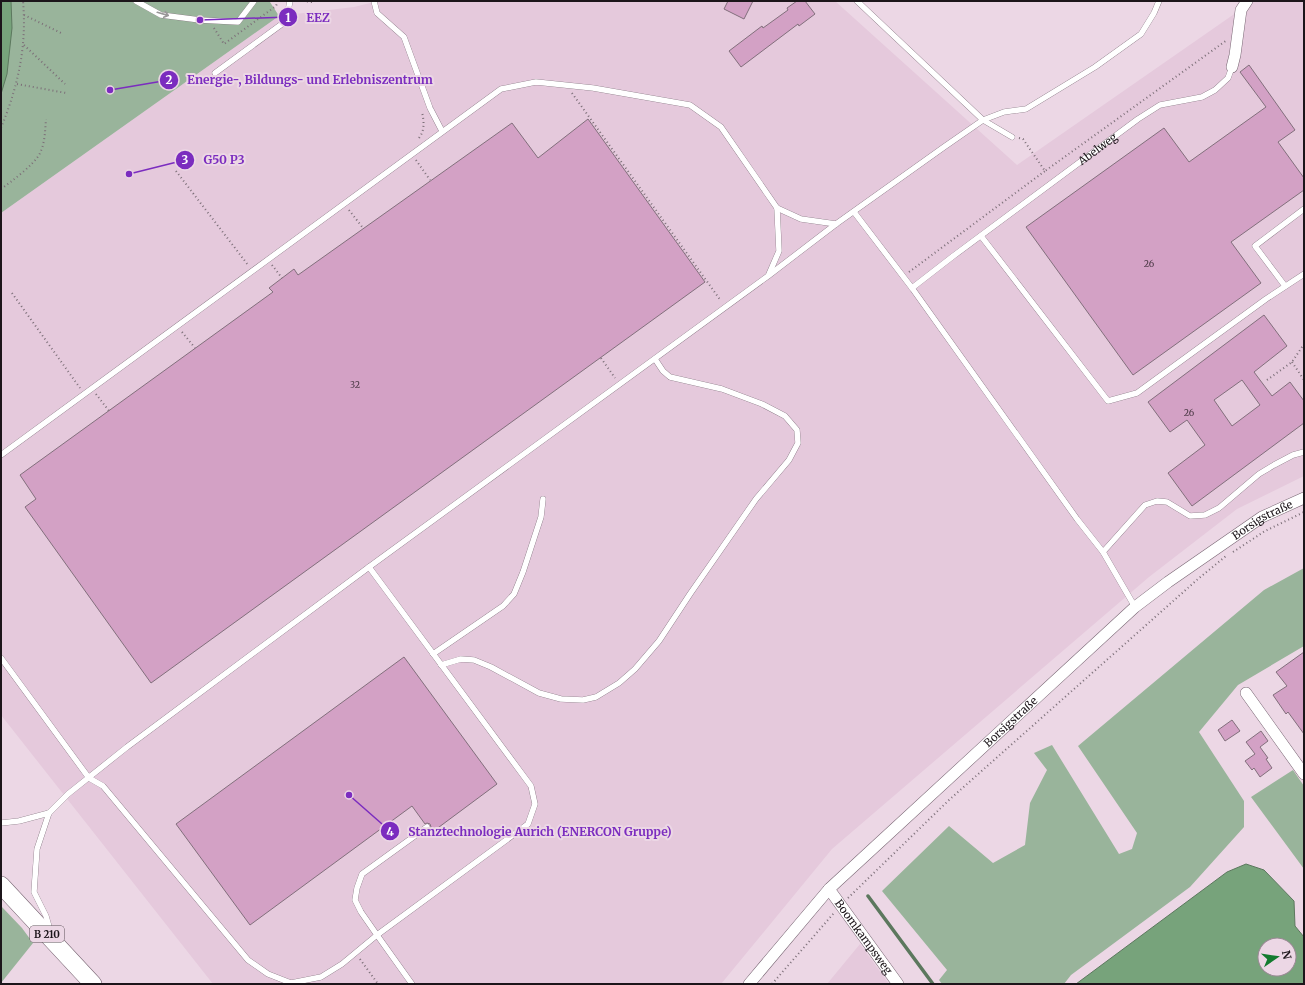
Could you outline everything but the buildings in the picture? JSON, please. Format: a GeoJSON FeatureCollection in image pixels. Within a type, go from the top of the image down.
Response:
{"type":"FeatureCollection","features":[{"type":"Feature","properties":{"kind":"main road","name":"B 210"},"geometry":{"type":"LineString","coordinates":[[1,885],[93,984]]}},
{"type":"Feature","properties":{"kind":"street","name":"Abelweg"},"geometry":{"type":"LineString","coordinates":[[1232,67],[1239,31],[1241,10],[1247,1]]}},
{"type":"Feature","properties":{"kind":"street","name":"Borsigstraße"},"geometry":{"type":"LineString","coordinates":[[749,984],[829,888],[1135,607],[1168,582],[1262,517],[1304,498]]}},
{"type":"Feature","properties":{"kind":"street"},"geometry":{"type":"LineString","coordinates":[[1246,693],[1304,774]]}},
{"type":"Feature","properties":{"kind":"street","name":"Boomkampsweg"},"geometry":{"type":"LineString","coordinates":[[829,888],[898,984]]}},
{"type":"Feature","properties":{"kind":"lane"},"geometry":{"type":"LineString","coordinates":[[136,1],[161,15],[200,20],[238,22],[254,1]]}},
{"type":"Feature","properties":{"kind":"lane"},"geometry":{"type":"LineString","coordinates":[[215,74],[286,21],[290,1]]}},
{"type":"Feature","properties":{"kind":"lane"},"geometry":{"type":"LineString","coordinates":[[374,1],[377,13],[404,37],[430,108],[442,131]]}},
{"type":"Feature","properties":{"kind":"lane"},"geometry":{"type":"LineString","coordinates":[[859,1],[983,120],[1012,137]]}},
{"type":"Feature","properties":{"kind":"lane"},"geometry":{"type":"LineString","coordinates":[[68,958],[50,930],[46,916],[34,892],[37,849],[49,813],[68,794],[127,747],[369,567],[768,276],[836,224],[944,147],[983,120],[1004,112],[1026,109],[1095,67],[1141,34],[1154,13],[1159,1]]}},
{"type":"Feature","properties":{"kind":"lane","name":"Abelweg"},"geometry":{"type":"LineString","coordinates":[[912,288],[1138,119],[1160,105],[1202,97],[1215,90],[1228,78],[1232,67]]}},
{"type":"Feature","properties":{"kind":"lane"},"geometry":{"type":"LineString","coordinates":[[1,455],[501,89],[536,82],[593,88],[690,105],[721,127],[776,208],[779,251],[768,276]]}},
{"type":"Feature","properties":{"kind":"lane"},"geometry":{"type":"LineString","coordinates":[[776,208],[801,219],[836,224]]}},
{"type":"Feature","properties":{"kind":"lane"},"geometry":{"type":"LineString","coordinates":[[1285,286],[1255,246],[1304,209]]}},
{"type":"Feature","properties":{"kind":"lane"},"geometry":{"type":"LineString","coordinates":[[854,212],[912,288],[1102,552],[1135,607]]}},
{"type":"Feature","properties":{"kind":"lane"},"geometry":{"type":"LineString","coordinates":[[981,236],[1108,401],[1137,393],[1285,286],[1304,274]]}},
{"type":"Feature","properties":{"kind":"lane"},"geometry":{"type":"LineString","coordinates":[[441,665],[461,659],[474,660],[491,667],[539,693],[561,699],[583,700],[596,698],[619,683],[635,669],[659,641],[752,506],[789,460],[798,443],[798,430],[785,416],[762,404],[722,389],[670,377],[663,371],[654,359]]}},
{"type":"Feature","properties":{"kind":"lane"},"geometry":{"type":"LineString","coordinates":[[1102,552],[1145,505],[1157,501],[1167,502],[1190,516],[1205,515],[1219,508],[1264,471],[1293,455],[1304,452]]}},
{"type":"Feature","properties":{"kind":"lane"},"geometry":{"type":"LineString","coordinates":[[433,654],[503,606],[514,594],[523,572],[541,517],[544,499]]}},
{"type":"Feature","properties":{"kind":"lane"},"geometry":{"type":"LineString","coordinates":[[1,658],[89,778],[103,786],[248,960],[268,974],[291,983],[321,978],[528,824],[536,804],[531,786],[369,567]]}},
{"type":"Feature","properties":{"kind":"lane"},"geometry":{"type":"LineString","coordinates":[[1,823],[19,821],[49,813]]}},
{"type":"Feature","properties":{"kind":"lane"},"geometry":{"type":"LineString","coordinates":[[412,984],[361,912],[355,900],[356,888],[362,874],[427,827]]}},
{"type":"Feature","properties":{"kind":"path"},"geometry":{"type":"LineString","coordinates":[[1,128],[10,107],[17,84],[24,45],[23,1]]}},
{"type":"Feature","properties":{"kind":"path"},"geometry":{"type":"LineString","coordinates":[[303,1],[312,1]]}},
{"type":"Feature","properties":{"kind":"path"},"geometry":{"type":"LineString","coordinates":[[24,15],[63,34]]}},
{"type":"Feature","properties":{"kind":"path"},"geometry":{"type":"LineString","coordinates":[[903,276],[1239,31]]}},
{"type":"Feature","properties":{"kind":"path"},"geometry":{"type":"LineString","coordinates":[[24,45],[65,84]]}},
{"type":"Feature","properties":{"kind":"path"},"geometry":{"type":"LineString","coordinates":[[17,84],[66,93]]}},
{"type":"Feature","properties":{"kind":"path"},"geometry":{"type":"LineString","coordinates":[[566,85],[725,307]]}},
{"type":"Feature","properties":{"kind":"path"},"geometry":{"type":"LineString","coordinates":[[422,110],[424,126],[422,134],[419,138],[423,145]]}},
{"type":"Feature","properties":{"kind":"path"},"geometry":{"type":"LineString","coordinates":[[1,189],[32,164],[40,154],[45,136],[46,119]]}},
{"type":"Feature","properties":{"kind":"path"},"geometry":{"type":"LineString","coordinates":[[1012,137],[1023,139],[1045,171]]}},
{"type":"Feature","properties":{"kind":"path"},"geometry":{"type":"LineString","coordinates":[[411,154],[430,180]]}},
{"type":"Feature","properties":{"kind":"path"},"geometry":{"type":"LineString","coordinates":[[176,171],[252,271]]}},
{"type":"Feature","properties":{"kind":"path"},"geometry":{"type":"LineString","coordinates":[[344,203],[363,228]]}},
{"type":"Feature","properties":{"kind":"path"},"geometry":{"type":"LineString","coordinates":[[268,260],[282,278]]}},
{"type":"Feature","properties":{"kind":"path"},"geometry":{"type":"LineString","coordinates":[[12,293],[84,394]]}},
{"type":"Feature","properties":{"kind":"path"},"geometry":{"type":"LineString","coordinates":[[178,326],[195,348]]}},
{"type":"Feature","properties":{"kind":"path"},"geometry":{"type":"LineString","coordinates":[[1267,380],[1292,362],[1304,344]]}},
{"type":"Feature","properties":{"kind":"path"},"geometry":{"type":"LineString","coordinates":[[601,358],[620,384]]}},
{"type":"Feature","properties":{"kind":"path"},"geometry":{"type":"LineString","coordinates":[[1292,362],[1304,380]]}},
{"type":"Feature","properties":{"kind":"path"},"geometry":{"type":"LineString","coordinates":[[92,388],[109,411]]}},
{"type":"Feature","properties":{"kind":"path","name":"Borsigstraße"},"geometry":{"type":"LineString","coordinates":[[772,984],[841,905],[949,800],[1198,579],[1228,555],[1265,531],[1304,512]]}},
{"type":"Feature","properties":{"kind":"path"},"geometry":{"type":"LineString","coordinates":[[355,953],[378,984]]}},
{"type":"Feature","properties":{"kind":"shaded area"},"geometry":{"type":"Polygon","coordinates":[[[1,1],[263,1],[270,2],[279,16],[1,213],[1,1]]]}},
{"type":"Feature","properties":{"kind":"shaded area"},"geometry":{"type":"Polygon","coordinates":[[[1,1],[11,1],[12,28],[7,74],[1,94],[1,1]]]}},
{"type":"Feature","properties":{"kind":"shaded area"},"geometry":{"type":"Polygon","coordinates":[[[378,1],[835,1],[1017,165],[1253,1],[1304,1],[1304,476],[1237,509],[1149,577],[832,849],[721,984],[213,984],[1,715],[1,213],[279,16],[354,7],[378,1]]]}},
{"type":"Feature","properties":{"kind":"shaded area"},"geometry":{"type":"Polygon","coordinates":[[[1304,568],[1304,646],[1238,685],[1199,732],[1244,801],[1244,827],[1190,887],[1071,975],[1064,984],[942,984],[939,980],[947,970],[882,891],[949,826],[993,863],[1025,845],[1030,803],[1047,770],[1034,753],[1052,745],[1119,854],[1132,849],[1137,833],[1078,746],[1264,590],[1304,568]]]}},
{"type":"Feature","properties":{"kind":"shaded area"},"geometry":{"type":"Polygon","coordinates":[[[1293,770],[1304,786],[1304,869],[1251,797],[1293,770]]]}},
{"type":"Feature","properties":{"kind":"shaded area"},"geometry":{"type":"Polygon","coordinates":[[[1246,864],[1264,870],[1294,901],[1295,926],[1304,937],[1304,984],[1076,984],[1227,872],[1246,864]]]}},
{"type":"Feature","properties":{"kind":"shaded area"},"geometry":{"type":"Polygon","coordinates":[[[1,906],[22,928],[33,943],[1,983],[1,906]]]}},
{"type":"Feature","properties":{"kind":"shaded area"},"geometry":{"type":"Polygon","coordinates":[[[860,944],[889,984],[827,984],[860,944]]]}},
{"type":"Feature","properties":{"kind":"waterway"},"geometry":{"type":"LineString","coordinates":[[868,896],[933,984]]}},
{"type":"Feature","properties":{"kind":"place","name":"EEZ"},"geometry":{"type":"Point","coordinates":[200,20]}},
{"type":"Feature","properties":{"kind":"place","name":"Energie-, Bildungs- und Erlebniszentrum"},"geometry":{"type":"Point","coordinates":[110,90]}},
{"type":"Feature","properties":{"kind":"place","name":"G50 P3"},"geometry":{"type":"Point","coordinates":[129,174]}},
{"type":"Feature","properties":{"kind":"place","name":"Stanztechnologie Aurich (ENERCON Gruppe)"},"geometry":{"type":"Point","coordinates":[349,795]}}]}
